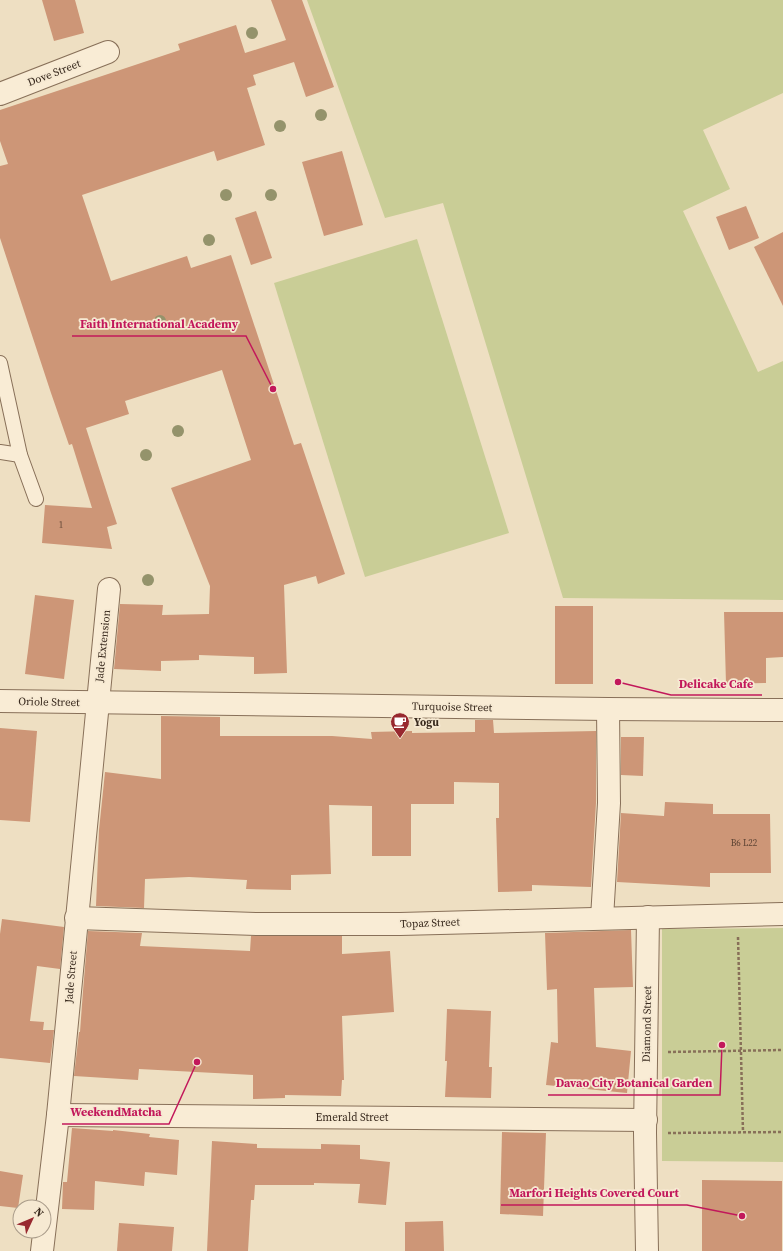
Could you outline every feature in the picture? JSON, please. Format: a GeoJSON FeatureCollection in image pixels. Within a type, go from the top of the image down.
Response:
{"type":"FeatureCollection","features":[{"type":"Feature","properties":{"kind":"street","name":"Dove Street"},"geometry":{"type":"LineString","coordinates":[[0,94],[108,52]]}},
{"type":"Feature","properties":{"kind":"street","name":"Jade Extension"},"geometry":{"type":"LineString","coordinates":[[98,703],[109,589]]}},
{"type":"Feature","properties":{"kind":"street","name":"Oriole Street"},"geometry":{"type":"LineString","coordinates":[[0,701],[98,703]]}},
{"type":"Feature","properties":{"kind":"street","name":"Turquoise Street"},"geometry":{"type":"LineString","coordinates":[[98,703],[783,710]]}},
{"type":"Feature","properties":{"kind":"street","name":"Jade Street"},"geometry":{"type":"LineString","coordinates":[[42,1251],[58,1115],[98,703]]}},
{"type":"Feature","properties":{"kind":"street"},"geometry":{"type":"LineString","coordinates":[[602,918],[609,803],[608,709]]}},
{"type":"Feature","properties":{"kind":"street","name":"Topaz Street"},"geometry":{"type":"LineString","coordinates":[[76,918],[257,924],[376,924],[783,914]]}},
{"type":"Feature","properties":{"kind":"street","name":"Diamond Street"},"geometry":{"type":"LineString","coordinates":[[647,1251],[646,1126],[648,917]]}},
{"type":"Feature","properties":{"kind":"street","name":"Emerald Street"},"geometry":{"type":"LineString","coordinates":[[58,1115],[646,1126]]}},
{"type":"Feature","properties":{"kind":"lane"},"geometry":{"type":"LineString","coordinates":[[0,363],[20,455],[36,499]]}},
{"type":"Feature","properties":{"kind":"lane"},"geometry":{"type":"LineString","coordinates":[[0,452],[20,455]]}},
{"type":"Feature","properties":{"kind":"path"},"geometry":{"type":"LineString","coordinates":[[738,915],[743,1132]]}},
{"type":"Feature","properties":{"kind":"path"},"geometry":{"type":"LineString","coordinates":[[647,1052],[783,1050]]}},
{"type":"Feature","properties":{"kind":"path"},"geometry":{"type":"LineString","coordinates":[[646,1126],[743,1132],[783,1132]]}},
{"type":"Feature","properties":{"kind":"green space"},"geometry":{"type":"Polygon","coordinates":[[[307,0],[783,0],[783,93],[703,130],[730,189],[683,211],[758,372],[783,361],[783,600],[563,598],[443,203],[385,218],[307,0]]]}},
{"type":"Feature","properties":{"kind":"green space"},"geometry":{"type":"Polygon","coordinates":[[[417,239],[509,533],[365,577],[274,283],[417,239]]]}},
{"type":"Feature","properties":{"kind":"green space"},"geometry":{"type":"Polygon","coordinates":[[[783,928],[783,1162],[662,1161],[662,929],[783,928]]]}},
{"type":"Feature","properties":{"kind":"building"},"geometry":{"type":"Polygon","coordinates":[[[42,0],[75,0],[84,33],[54,41],[42,0]]]}},
{"type":"Feature","properties":{"kind":"building"},"geometry":{"type":"Polygon","coordinates":[[[271,0],[302,0],[334,87],[306,97],[294,62],[253,75],[256,85],[247,88],[265,145],[217,161],[214,151],[82,195],[111,281],[187,256],[191,268],[231,255],[294,445],[301,443],[345,574],[318,584],[316,576],[284,585],[287,673],[254,674],[254,657],[199,655],[199,660],[161,661],[161,671],[114,669],[120,604],[163,605],[162,615],[209,614],[210,586],[171,488],[251,460],[222,370],[125,401],[129,414],[86,428],[117,524],[107,527],[112,549],[42,543],[45,505],[92,508],[72,444],[69,445],[51,393],[0,238],[0,166],[8,164],[0,141],[0,110],[180,50],[178,44],[236,25],[245,53],[286,40],[271,0]]]}},
{"type":"Feature","properties":{"kind":"building"},"geometry":{"type":"Polygon","coordinates":[[[342,151],[363,225],[324,236],[302,162],[342,151]]]}},
{"type":"Feature","properties":{"kind":"building"},"geometry":{"type":"Polygon","coordinates":[[[746,206],[759,238],[729,250],[716,217],[746,206]]]}},
{"type":"Feature","properties":{"kind":"building"},"geometry":{"type":"Polygon","coordinates":[[[256,211],[272,258],[251,265],[235,218],[256,211]]]}},
{"type":"Feature","properties":{"kind":"building"},"geometry":{"type":"Polygon","coordinates":[[[783,232],[783,306],[754,247],[783,232]]]}},
{"type":"Feature","properties":{"kind":"building"},"geometry":{"type":"Polygon","coordinates":[[[35,595],[74,600],[64,679],[25,674],[35,595]]]}},
{"type":"Feature","properties":{"kind":"building"},"geometry":{"type":"Polygon","coordinates":[[[555,606],[593,606],[593,684],[555,684],[555,606]]]}},
{"type":"Feature","properties":{"kind":"building"},"geometry":{"type":"Polygon","coordinates":[[[724,612],[783,612],[783,657],[766,658],[766,683],[726,684],[724,612]]]}},
{"type":"Feature","properties":{"kind":"building"},"geometry":{"type":"Polygon","coordinates":[[[161,716],[220,717],[220,736],[332,736],[372,739],[371,732],[475,732],[475,720],[493,720],[494,733],[596,731],[596,803],[591,887],[532,885],[532,891],[498,892],[496,818],[499,818],[499,783],[454,782],[454,804],[411,804],[411,856],[372,856],[372,806],[329,805],[331,874],[291,875],[291,890],[246,889],[247,880],[189,877],[145,879],[144,908],[96,906],[99,830],[105,772],[161,779],[161,716]]]}},
{"type":"Feature","properties":{"kind":"building"},"geometry":{"type":"Polygon","coordinates":[[[0,728],[37,731],[30,822],[0,820],[0,728]]]}},
{"type":"Feature","properties":{"kind":"building"},"geometry":{"type":"Polygon","coordinates":[[[621,737],[644,737],[643,776],[621,775],[621,737]]]}},
{"type":"Feature","properties":{"kind":"building"},"geometry":{"type":"Polygon","coordinates":[[[665,802],[713,804],[713,814],[770,814],[771,873],[710,873],[710,887],[617,882],[621,813],[664,816],[665,802]]]}},
{"type":"Feature","properties":{"kind":"building"},"geometry":{"type":"Polygon","coordinates":[[[2,919],[64,927],[60,969],[37,966],[30,1021],[44,1022],[43,1030],[54,1030],[50,1063],[0,1058],[0,934],[2,919]]]}},
{"type":"Feature","properties":{"kind":"building"},"geometry":{"type":"Polygon","coordinates":[[[631,930],[633,987],[594,988],[596,1047],[631,1051],[627,1093],[546,1085],[551,1042],[558,1043],[557,989],[547,990],[545,933],[631,930]]]}},
{"type":"Feature","properties":{"kind":"building"},"geometry":{"type":"Polygon","coordinates":[[[88,931],[142,933],[140,946],[250,951],[251,936],[342,936],[342,954],[390,951],[394,1012],[342,1016],[344,1080],[342,1080],[341,1096],[285,1095],[285,1098],[253,1099],[253,1075],[139,1069],[138,1080],[74,1076],[80,1032],[88,931]]]}},
{"type":"Feature","properties":{"kind":"building"},"geometry":{"type":"Polygon","coordinates":[[[447,1009],[491,1011],[489,1067],[492,1067],[491,1098],[445,1097],[447,1009]]]}},
{"type":"Feature","properties":{"kind":"building"},"geometry":{"type":"Polygon","coordinates":[[[72,1128],[150,1134],[149,1137],[179,1140],[177,1175],[145,1172],[144,1186],[95,1181],[94,1210],[62,1209],[63,1182],[67,1182],[72,1128]]]}},
{"type":"Feature","properties":{"kind":"building"},"geometry":{"type":"Polygon","coordinates":[[[502,1132],[546,1133],[543,1216],[500,1214],[502,1132]]]}},
{"type":"Feature","properties":{"kind":"building"},"geometry":{"type":"Polygon","coordinates":[[[212,1141],[257,1144],[257,1148],[321,1149],[321,1144],[360,1145],[360,1159],[390,1162],[386,1205],[358,1203],[360,1184],[314,1183],[314,1185],[255,1185],[254,1200],[251,1200],[248,1251],[207,1251],[212,1141]]]}},
{"type":"Feature","properties":{"kind":"building"},"geometry":{"type":"Polygon","coordinates":[[[0,1171],[23,1175],[19,1199],[12,1199],[12,1207],[0,1206],[0,1171]]]}},
{"type":"Feature","properties":{"kind":"building"},"geometry":{"type":"Polygon","coordinates":[[[702,1180],[782,1181],[782,1251],[702,1251],[702,1180]]]}},
{"type":"Feature","properties":{"kind":"building"},"geometry":{"type":"Polygon","coordinates":[[[443,1221],[444,1251],[405,1251],[405,1222],[443,1221]]]}},
{"type":"Feature","properties":{"kind":"building"},"geometry":{"type":"Polygon","coordinates":[[[119,1223],[174,1227],[172,1251],[117,1251],[119,1223]]]}},
{"type":"Feature","properties":{"kind":"place","name":"Faith International Academy"},"geometry":{"type":"Point","coordinates":[273,389]}},
{"type":"Feature","properties":{"kind":"place","name":"Delicake Cafe"},"geometry":{"type":"Point","coordinates":[618,682]}},
{"type":"Feature","properties":{"kind":"place","name":"Yogu"},"geometry":{"type":"Point","coordinates":[400,739]}},
{"type":"Feature","properties":{"kind":"place","name":"Davao City Botanical Garden"},"geometry":{"type":"Point","coordinates":[722,1045]}},
{"type":"Feature","properties":{"kind":"place","name":"WeekendMatcha"},"geometry":{"type":"Point","coordinates":[197,1062]}},
{"type":"Feature","properties":{"kind":"place","name":"Marfori Heights Covered Court"},"geometry":{"type":"Point","coordinates":[742,1216]}}]}
